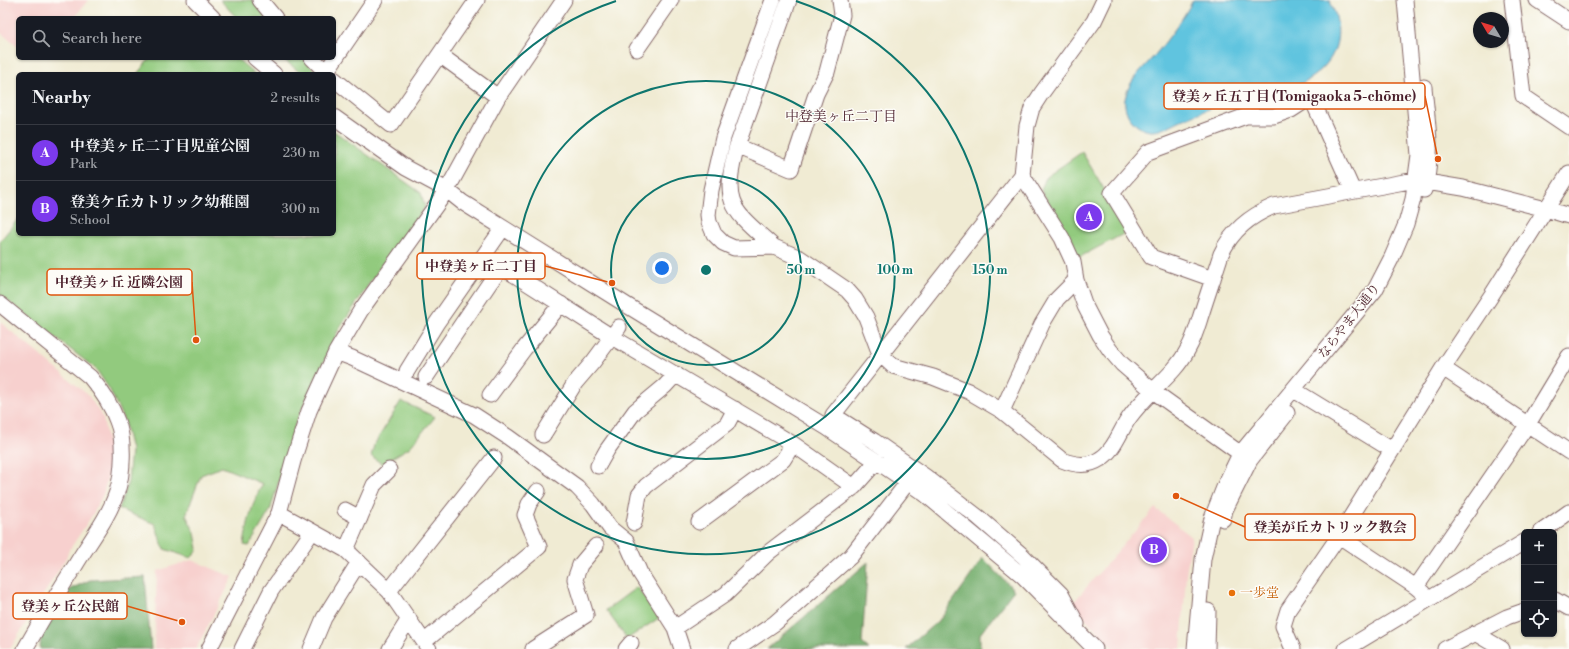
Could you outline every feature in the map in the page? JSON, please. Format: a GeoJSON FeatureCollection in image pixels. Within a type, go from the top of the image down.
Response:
{"type":"FeatureCollection","features":[{"type":"Feature","properties":{"kind":"street"},"geometry":{"type":"LineString","coordinates":[[195,0],[211,16]]}},
{"type":"Feature","properties":{"kind":"street"},"geometry":{"type":"LineString","coordinates":[[331,72],[375,0]]}},
{"type":"Feature","properties":{"kind":"street"},"geometry":{"type":"LineString","coordinates":[[336,81],[391,125],[477,0]]}},
{"type":"Feature","properties":{"kind":"street"},"geometry":{"type":"LineString","coordinates":[[209,649],[279,513],[309,411],[336,352],[361,310],[447,190],[498,97],[564,0]]}},
{"type":"Feature","properties":{"kind":"street"},"geometry":{"type":"LineString","coordinates":[[637,48],[671,0]]}},
{"type":"Feature","properties":{"kind":"street"},"geometry":{"type":"LineString","coordinates":[[773,0],[723,138],[711,190],[708,222],[714,234],[728,246],[734,248],[774,247]]}},
{"type":"Feature","properties":{"kind":"street"},"geometry":{"type":"LineString","coordinates":[[789,0],[737,146],[732,165],[729,187],[731,200],[741,216],[774,247],[800,258],[847,290],[861,307],[866,316],[880,354],[893,366],[933,377],[968,391],[1002,411],[1062,460],[1074,464],[1086,464],[1099,460],[1110,451],[1129,417],[1176,368],[1194,337],[1226,243],[1242,225],[1252,217],[1274,206],[1421,180],[1463,188],[1546,208],[1569,216]]}},
{"type":"Feature","properties":{"kind":"street"},"geometry":{"type":"LineString","coordinates":[[737,146],[791,169],[816,94],[827,72],[842,15],[840,0]]}},
{"type":"Feature","properties":{"kind":"street"},"geometry":{"type":"LineString","coordinates":[[1090,644],[1061,594],[1023,556],[978,517],[926,477],[833,415],[1022,175],[1027,126],[1032,108],[1094,21],[1104,0]]}},
{"type":"Feature","properties":{"kind":"street","name":"ならやま大通り"},"geometry":{"type":"LineString","coordinates":[[1245,457],[1298,392],[1375,290],[1392,257],[1406,224],[1413,199],[1421,180],[1420,155],[1405,0]]}},
{"type":"Feature","properties":{"kind":"street"},"geometry":{"type":"LineString","coordinates":[[1415,0],[1428,126],[1429,160],[1421,180]]}},
{"type":"Feature","properties":{"kind":"street"},"geometry":{"type":"LineString","coordinates":[[1512,0],[1523,96],[1569,127]]}},
{"type":"Feature","properties":{"kind":"street"},"geometry":{"type":"LineString","coordinates":[[1537,0],[1569,20]]}},
{"type":"Feature","properties":{"kind":"street"},"geometry":{"type":"LineString","coordinates":[[440,55],[498,97]]}},
{"type":"Feature","properties":{"kind":"street"},"geometry":{"type":"LineString","coordinates":[[257,60],[272,72]]}},
{"type":"Feature","properties":{"kind":"street"},"geometry":{"type":"LineString","coordinates":[[314,60],[326,72]]}},
{"type":"Feature","properties":{"kind":"street"},"geometry":{"type":"LineString","coordinates":[[1213,279],[1151,257],[1112,193],[1148,152],[1246,116],[1274,116],[1291,110],[1310,97],[1353,191]]}},
{"type":"Feature","properties":{"kind":"street"},"geometry":{"type":"LineString","coordinates":[[336,118],[406,168],[447,190],[462,202],[503,228],[826,427],[908,482],[925,494],[1023,576],[1090,644]]}},
{"type":"Feature","properties":{"kind":"street"},"geometry":{"type":"LineString","coordinates":[[1293,649],[1283,626],[1288,610],[1340,536],[1443,368],[1491,296],[1569,173]]}},
{"type":"Feature","properties":{"kind":"street"},"geometry":{"type":"LineString","coordinates":[[1022,175],[1062,238],[1073,262],[1076,280],[1092,321],[1110,350],[1122,364],[1153,391],[1245,457]]}},
{"type":"Feature","properties":{"kind":"street"},"geometry":{"type":"LineString","coordinates":[[407,371],[436,324],[485,256],[503,228]]}},
{"type":"Feature","properties":{"kind":"street"},"geometry":{"type":"LineString","coordinates":[[485,256],[561,304],[615,332],[676,374],[793,444],[854,487]]}},
{"type":"Feature","properties":{"kind":"street"},"geometry":{"type":"LineString","coordinates":[[426,377],[491,281],[503,267]]}},
{"type":"Feature","properties":{"kind":"street"},"geometry":{"type":"LineString","coordinates":[[1002,411],[1042,324],[1058,299],[1076,280]]}},
{"type":"Feature","properties":{"kind":"street"},"geometry":{"type":"LineString","coordinates":[[0,304],[90,377],[102,390],[118,421],[121,437],[121,476],[116,494],[95,534],[57,594],[25,649]]}},
{"type":"Feature","properties":{"kind":"street"},"geometry":{"type":"LineString","coordinates":[[490,395],[524,349],[561,304]]}},
{"type":"Feature","properties":{"kind":"street"},"geometry":{"type":"LineString","coordinates":[[543,435],[575,383],[615,332]]}},
{"type":"Feature","properties":{"kind":"street"},"geometry":{"type":"LineString","coordinates":[[336,352],[474,414],[577,487],[594,504],[610,528],[626,541],[640,573],[675,628],[682,649]]}},
{"type":"Feature","properties":{"kind":"street"},"geometry":{"type":"LineString","coordinates":[[1416,588],[1528,424],[1569,356]]}},
{"type":"Feature","properties":{"kind":"street"},"geometry":{"type":"LineString","coordinates":[[1443,368],[1569,452]]}},
{"type":"Feature","properties":{"kind":"street"},"geometry":{"type":"LineString","coordinates":[[598,466],[607,450],[636,411],[665,386],[676,374]]}},
{"type":"Feature","properties":{"kind":"street"},"geometry":{"type":"LineString","coordinates":[[1298,392],[1392,450]]}},
{"type":"Feature","properties":{"kind":"street"},"geometry":{"type":"LineString","coordinates":[[634,523],[639,495],[646,486],[727,424],[735,409]]}},
{"type":"Feature","properties":{"kind":"street"},"geometry":{"type":"LineString","coordinates":[[699,522],[783,460],[793,444]]}},
{"type":"Feature","properties":{"kind":"street"},"geometry":{"type":"LineString","coordinates":[[1195,649],[1203,559],[1212,518],[1225,485],[1245,457]]}},
{"type":"Feature","properties":{"kind":"street"},"geometry":{"type":"LineString","coordinates":[[1207,649],[1209,577],[1225,510],[1245,457]]}},
{"type":"Feature","properties":{"kind":"street"},"geometry":{"type":"LineString","coordinates":[[389,590],[494,458]]}},
{"type":"Feature","properties":{"kind":"street"},"geometry":{"type":"LineString","coordinates":[[675,628],[726,594],[769,552],[854,487],[877,461]]}},
{"type":"Feature","properties":{"kind":"street"},"geometry":{"type":"LineString","coordinates":[[346,550],[374,485],[389,470]]}},
{"type":"Feature","properties":{"kind":"street"},"geometry":{"type":"LineString","coordinates":[[737,649],[775,623],[850,556],[908,482]]}},
{"type":"Feature","properties":{"kind":"street"},"geometry":{"type":"LineString","coordinates":[[279,513],[346,550],[389,590],[427,645],[539,547],[525,515],[538,491]]}},
{"type":"Feature","properties":{"kind":"street"},"geometry":{"type":"LineString","coordinates":[[345,510],[360,518]]}},
{"type":"Feature","properties":{"kind":"street"},"geometry":{"type":"LineString","coordinates":[[1545,529],[1569,512]]}},
{"type":"Feature","properties":{"kind":"street"},"geometry":{"type":"LineString","coordinates":[[242,649],[271,591],[312,532]]}},
{"type":"Feature","properties":{"kind":"street"},"geometry":{"type":"LineString","coordinates":[[1340,536],[1430,599]]}},
{"type":"Feature","properties":{"kind":"street"},"geometry":{"type":"LineString","coordinates":[[1346,649],[1521,544]]}},
{"type":"Feature","properties":{"kind":"street"},"geometry":{"type":"LineString","coordinates":[[533,649],[586,615],[575,579],[580,565],[596,546]]}},
{"type":"Feature","properties":{"kind":"street"},"geometry":{"type":"LineString","coordinates":[[311,649],[324,618],[359,562]]}},
{"type":"Feature","properties":{"kind":"street"},"geometry":{"type":"LineString","coordinates":[[1557,599],[1569,595]]}},
{"type":"Feature","properties":{"kind":"street"},"geometry":{"type":"LineString","coordinates":[[1556,601],[1569,608]]}},
{"type":"Feature","properties":{"kind":"street"},"geometry":{"type":"LineString","coordinates":[[1445,649],[1475,633],[1521,612]]}},
{"type":"Feature","properties":{"kind":"street"},"geometry":{"type":"LineString","coordinates":[[390,649],[409,619]]}},
{"type":"Feature","properties":{"kind":"street"},"geometry":{"type":"LineString","coordinates":[[1475,633],[1500,648]]}},
{"type":"Feature","properties":{"kind":"shaded area"},"geometry":{"type":"Polygon","coordinates":[[[0,0],[88,0],[76,16],[16,16],[16,45],[0,32],[0,0]]]}},
{"type":"Feature","properties":{"kind":"shaded area"},"geometry":{"type":"Polygon","coordinates":[[[0,322],[88,395],[103,418],[108,445],[110,469],[103,494],[93,514],[68,552],[66,558],[10,649],[0,649],[0,322]]]}},
{"type":"Feature","properties":{"kind":"shaded area"},"geometry":{"type":"Polygon","coordinates":[[[1155,508],[1192,537],[1186,575],[1181,649],[1114,649],[1072,604],[1155,508]]]}},
{"type":"Feature","properties":{"kind":"shaded area"},"geometry":{"type":"Polygon","coordinates":[[[192,560],[233,577],[196,649],[154,649],[157,571],[192,560]]]}},
{"type":"Feature","properties":{"kind":"green space"},"geometry":{"type":"Polygon","coordinates":[[[220,0],[255,0],[268,16],[235,16],[220,0]]]}},
{"type":"Feature","properties":{"kind":"green space"},"geometry":{"type":"Polygon","coordinates":[[[148,60],[238,60],[253,72],[139,72],[148,60]]]}},
{"type":"Feature","properties":{"kind":"green space"},"geometry":{"type":"Polygon","coordinates":[[[284,60],[306,60],[315,71],[300,72],[284,60]]]}},
{"type":"Feature","properties":{"kind":"green space"},"geometry":{"type":"Polygon","coordinates":[[[336,132],[421,193],[425,207],[379,269],[338,331],[296,422],[270,511],[249,546],[244,545],[248,521],[253,505],[263,484],[222,467],[201,475],[186,515],[195,533],[198,549],[191,558],[164,549],[155,524],[119,509],[128,482],[131,450],[124,421],[110,390],[96,369],[0,295],[0,241],[16,221],[16,236],[336,236],[336,132]]]}},
{"type":"Feature","properties":{"kind":"green space"},"geometry":{"type":"Polygon","coordinates":[[[1082,152],[1129,231],[1078,258],[1066,232],[1041,190],[1046,177],[1082,152]]]}},
{"type":"Feature","properties":{"kind":"green space"},"geometry":{"type":"Polygon","coordinates":[[[401,401],[435,417],[410,447],[382,464],[371,456],[374,445],[401,401]]]}},
{"type":"Feature","properties":{"kind":"green space"},"geometry":{"type":"Polygon","coordinates":[[[983,558],[1014,590],[980,634],[980,649],[906,649],[941,618],[983,558]]]}},
{"type":"Feature","properties":{"kind":"green space"},"geometry":{"type":"Polygon","coordinates":[[[868,562],[862,643],[869,649],[767,649],[868,562]]]}},
{"type":"Feature","properties":{"kind":"green space"},"geometry":{"type":"Polygon","coordinates":[[[145,577],[151,649],[40,649],[41,633],[66,591],[90,580],[145,577]]]}},
{"type":"Feature","properties":{"kind":"green space"},"geometry":{"type":"Polygon","coordinates":[[[637,587],[659,618],[627,639],[606,610],[637,587]]]}},
{"type":"Feature","properties":{"kind":"water"},"geometry":{"type":"Polygon","coordinates":[[[1193,0],[1330,0],[1338,28],[1336,47],[1332,56],[1321,70],[1286,92],[1230,102],[1159,130],[1145,130],[1135,124],[1128,115],[1125,105],[1127,92],[1133,80],[1176,28],[1193,0]]]}},
{"type":"Feature","properties":{"kind":"place","name":"登美ヶ丘五丁目 (Tomigaoka 5-chōme)"},"geometry":{"type":"Point","coordinates":[1438,159]}},
{"type":"Feature","properties":{"kind":"place","name":"中登美ヶ丘二丁目児童公園"},"geometry":{"type":"Point","coordinates":[1089,217]}},
{"type":"Feature","properties":{"kind":"place","name":"中登美ヶ丘二丁目"},"geometry":{"type":"Point","coordinates":[612,283]}},
{"type":"Feature","properties":{"kind":"place","name":"中登美ヶ丘 近隣公園"},"geometry":{"type":"Point","coordinates":[196,340]}},
{"type":"Feature","properties":{"kind":"place","name":"登美が丘カトリック教会"},"geometry":{"type":"Point","coordinates":[1176,496]}},
{"type":"Feature","properties":{"kind":"place","name":"登美ケ丘カトリック幼稚園"},"geometry":{"type":"Point","coordinates":[1154,550]}},
{"type":"Feature","properties":{"kind":"place","name":"一歩堂"},"geometry":{"type":"Point","coordinates":[1232,593]}},
{"type":"Feature","properties":{"kind":"place","name":"登美ヶ丘公民館"},"geometry":{"type":"Point","coordinates":[182,622]}},
{"type":"Feature","properties":{"kind":"district","name":"中登美ヶ丘二丁目"},"geometry":{"type":"Point","coordinates":[841,117]}}]}
